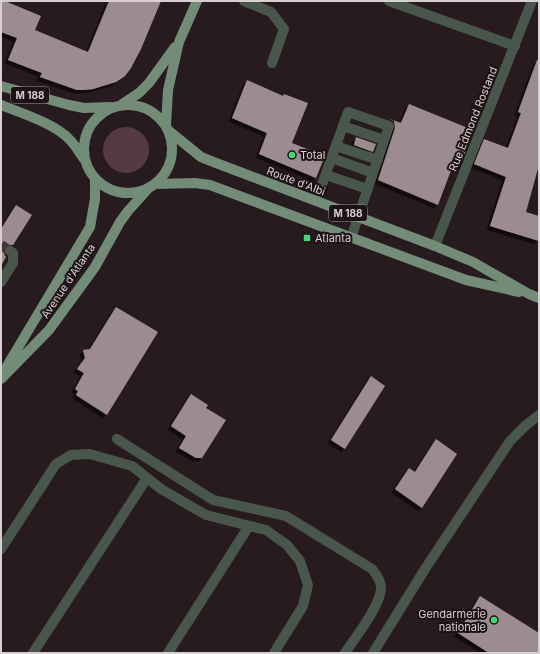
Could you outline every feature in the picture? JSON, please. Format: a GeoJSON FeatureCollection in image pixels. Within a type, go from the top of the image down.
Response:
{"type":"FeatureCollection","features":[{"type":"Feature","properties":{"kind":"main road"},"geometry":{"type":"LineString","coordinates":[[167,128],[168,90],[179,42],[197,1]]}},
{"type":"Feature","properties":{"kind":"main road"},"geometry":{"type":"LineString","coordinates":[[116,106],[128,104],[145,108],[159,117],[167,128],[171,139],[172,155],[167,171],[152,187],[131,194],[119,193],[108,189],[95,179],[85,160],[87,133],[92,122],[98,116],[138,93],[149,83],[179,42]]}},
{"type":"Feature","properties":{"kind":"main road","name":"M 188"},"geometry":{"type":"LineString","coordinates":[[1,86],[64,104],[84,108],[116,106]]}},
{"type":"Feature","properties":{"kind":"main road","name":"M 188"},"geometry":{"type":"LineString","coordinates":[[1,105],[39,121],[58,131],[69,139],[85,160]]}},
{"type":"Feature","properties":{"kind":"main road","name":"Route d'Albi"},"geometry":{"type":"LineString","coordinates":[[167,128],[208,160],[435,246],[473,262],[529,294],[539,298]]}},
{"type":"Feature","properties":{"kind":"main road","name":"Avenue d'Atlanta"},"geometry":{"type":"LineString","coordinates":[[1,376],[90,227],[95,199],[95,179]]}},
{"type":"Feature","properties":{"kind":"main road","name":"Route d'Albi"},"geometry":{"type":"LineString","coordinates":[[152,187],[195,183],[210,185],[466,280],[529,294]]}},
{"type":"Feature","properties":{"kind":"main road","name":"Avenue d'Atlanta"},"geometry":{"type":"LineString","coordinates":[[1,379],[49,330],[95,267],[120,222],[128,211],[152,187]]}},
{"type":"Feature","properties":{"kind":"street"},"geometry":{"type":"LineString","coordinates":[[244,1],[271,12],[284,29],[272,63]]}},
{"type":"Feature","properties":{"kind":"street"},"geometry":{"type":"LineString","coordinates":[[389,1],[514,46]]}},
{"type":"Feature","properties":{"kind":"street","name":"Rue Edmond Rostand"},"geometry":{"type":"LineString","coordinates":[[435,246],[532,1]]}},
{"type":"Feature","properties":{"kind":"street"},"geometry":{"type":"LineString","coordinates":[[316,201],[348,112],[389,126],[351,238]]}},
{"type":"Feature","properties":{"kind":"street"},"geometry":{"type":"LineString","coordinates":[[343,126],[384,140]]}},
{"type":"Feature","properties":{"kind":"street"},"geometry":{"type":"LineString","coordinates":[[336,146],[378,160]]}},
{"type":"Feature","properties":{"kind":"street"},"geometry":{"type":"LineString","coordinates":[[332,158],[373,172]]}},
{"type":"Feature","properties":{"kind":"street"},"geometry":{"type":"LineString","coordinates":[[326,175],[368,189]]}},
{"type":"Feature","properties":{"kind":"street"},"geometry":{"type":"LineString","coordinates":[[1,282],[13,263],[13,253],[10,251]]}},
{"type":"Feature","properties":{"kind":"street"},"geometry":{"type":"LineString","coordinates":[[373,653],[425,569],[510,441],[524,426],[539,415]]}},
{"type":"Feature","properties":{"kind":"street"},"geometry":{"type":"LineString","coordinates":[[117,439],[213,500],[286,516],[372,569],[379,578],[381,589],[377,604],[345,653]]}},
{"type":"Feature","properties":{"kind":"street"},"geometry":{"type":"LineString","coordinates":[[1,549],[56,464],[71,455],[90,454],[132,466],[161,489],[206,515],[266,530],[287,545],[300,561],[308,585],[304,606],[274,653]]}},
{"type":"Feature","properties":{"kind":"street"},"geometry":{"type":"LineString","coordinates":[[33,653],[147,478]]}},
{"type":"Feature","properties":{"kind":"street"},"geometry":{"type":"LineString","coordinates":[[168,653],[249,526]]}},
{"type":"Feature","properties":{"kind":"shaded area"},"geometry":{"type":"Polygon","coordinates":[[[126,127],[139,131],[145,137],[149,150],[145,163],[139,169],[126,173],[113,169],[107,163],[103,150],[107,137],[113,131],[126,127]]]}},
{"type":"Feature","properties":{"kind":"building"},"geometry":{"type":"Polygon","coordinates":[[[1,1],[5,1],[41,16],[35,30],[88,52],[109,1],[161,1],[141,49],[125,76],[116,82],[93,89],[77,90],[40,77],[42,73],[8,60],[17,38],[1,32],[1,1]]]}},
{"type":"Feature","properties":{"kind":"building"},"geometry":{"type":"Polygon","coordinates":[[[537,60],[539,60],[539,165],[526,212],[539,216],[539,241],[490,226],[506,177],[474,164],[484,139],[508,148],[521,113],[518,112],[537,60]]]}},
{"type":"Feature","properties":{"kind":"building"},"geometry":{"type":"Polygon","coordinates":[[[247,80],[283,96],[284,94],[308,103],[292,143],[325,156],[316,178],[259,154],[267,133],[232,118],[247,80]]]}},
{"type":"Feature","properties":{"kind":"building"},"geometry":{"type":"Polygon","coordinates":[[[409,104],[468,128],[466,133],[472,135],[462,160],[456,157],[438,205],[378,180],[395,128],[394,121],[387,118],[401,123],[409,104]]]}},
{"type":"Feature","properties":{"kind":"building"},"geometry":{"type":"Polygon","coordinates":[[[356,137],[376,144],[373,152],[354,145],[356,137]]]}},
{"type":"Feature","properties":{"kind":"building"},"geometry":{"type":"Polygon","coordinates":[[[16,205],[32,215],[13,245],[7,245],[4,248],[4,254],[6,257],[1,266],[1,229],[16,205]]]}},
{"type":"Feature","properties":{"kind":"building"},"geometry":{"type":"Polygon","coordinates":[[[116,307],[158,332],[107,415],[76,395],[78,391],[75,389],[84,373],[77,369],[85,358],[83,350],[90,349],[116,307]]]}},
{"type":"Feature","properties":{"kind":"building"},"geometry":{"type":"Polygon","coordinates":[[[371,376],[385,386],[345,449],[331,440],[371,376]]]}},
{"type":"Feature","properties":{"kind":"building"},"geometry":{"type":"Polygon","coordinates":[[[191,394],[208,405],[206,408],[226,420],[202,458],[196,458],[179,448],[186,436],[171,426],[191,394]]]}},
{"type":"Feature","properties":{"kind":"building"},"geometry":{"type":"Polygon","coordinates":[[[436,439],[457,454],[422,508],[395,489],[409,468],[415,472],[436,439]]]}},
{"type":"Feature","properties":{"kind":"building","name":"Gendarmerie nationale"},"geometry":{"type":"Polygon","coordinates":[[[480,596],[539,633],[539,653],[489,653],[458,633],[480,596]]]}},
{"type":"Feature","properties":{"kind":"tunnel"},"geometry":{"type":"LineString","coordinates":[[1,245],[10,251]]}},
{"type":"Feature","properties":{"kind":"place","name":"Total"},"geometry":{"type":"Point","coordinates":[292,155]}},
{"type":"Feature","properties":{"kind":"place","name":"Atlanta"},"geometry":{"type":"Point","coordinates":[307,238]}},
{"type":"Feature","properties":{"kind":"place","name":"Gendarmerie nationale"},"geometry":{"type":"Point","coordinates":[494,620]}}]}
